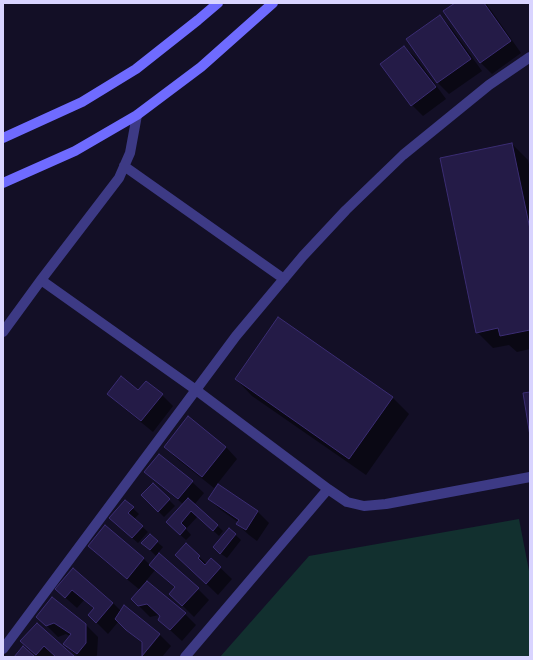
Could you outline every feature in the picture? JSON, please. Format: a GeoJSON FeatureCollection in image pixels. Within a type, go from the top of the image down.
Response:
{"type":"FeatureCollection","features":[{"type":"Feature","properties":{"kind":"main road"},"geometry":{"type":"LineString","coordinates":[[3,183],[75,151],[137,115],[201,67],[273,3]]}},
{"type":"Feature","properties":{"kind":"main road"},"geometry":{"type":"LineString","coordinates":[[3,138],[82,102],[136,69],[198,20],[215,4]]}},
{"type":"Feature","properties":{"kind":"street"},"geometry":{"type":"LineString","coordinates":[[3,649],[236,336],[303,256],[346,210],[403,155],[490,85],[530,57]]}},
{"type":"Feature","properties":{"kind":"street"},"geometry":{"type":"LineString","coordinates":[[3,332],[118,178],[130,153],[137,115]]}},
{"type":"Feature","properties":{"kind":"street"},"geometry":{"type":"LineString","coordinates":[[124,166],[284,279]]}},
{"type":"Feature","properties":{"kind":"street"},"geometry":{"type":"LineString","coordinates":[[41,280],[196,390],[347,502],[364,506],[386,504],[530,478]]}},
{"type":"Feature","properties":{"kind":"street"},"geometry":{"type":"LineString","coordinates":[[185,657],[328,489]]}},
{"type":"Feature","properties":{"kind":"green space"},"geometry":{"type":"Polygon","coordinates":[[[519,519],[530,576],[530,657],[220,657],[309,556],[519,519]]]}},
{"type":"Feature","properties":{"kind":"building"},"geometry":{"type":"Polygon","coordinates":[[[455,3],[484,3],[511,41],[480,63],[443,11],[455,3]]]}},
{"type":"Feature","properties":{"kind":"building"},"geometry":{"type":"Polygon","coordinates":[[[440,15],[471,59],[437,83],[406,39],[440,15]]]}},
{"type":"Feature","properties":{"kind":"building"},"geometry":{"type":"Polygon","coordinates":[[[404,46],[436,87],[411,106],[380,64],[404,46]]]}},
{"type":"Feature","properties":{"kind":"building"},"geometry":{"type":"Polygon","coordinates":[[[512,143],[530,229],[530,330],[500,336],[498,328],[476,333],[440,158],[512,143]]]}},
{"type":"Feature","properties":{"kind":"building"},"geometry":{"type":"Polygon","coordinates":[[[278,317],[393,397],[349,459],[235,379],[278,317]]]}},
{"type":"Feature","properties":{"kind":"building"},"geometry":{"type":"Polygon","coordinates":[[[121,376],[138,390],[146,381],[163,394],[141,421],[107,394],[121,376]]]}},
{"type":"Feature","properties":{"kind":"building"},"geometry":{"type":"Polygon","coordinates":[[[530,392],[530,436],[523,393],[530,392]]]}},
{"type":"Feature","properties":{"kind":"building"},"geometry":{"type":"Polygon","coordinates":[[[188,416],[226,447],[202,477],[164,447],[188,416]]]}},
{"type":"Feature","properties":{"kind":"building"},"geometry":{"type":"Polygon","coordinates":[[[159,454],[193,481],[178,499],[144,472],[159,454]]]}},
{"type":"Feature","properties":{"kind":"building"},"geometry":{"type":"Polygon","coordinates":[[[153,483],[170,499],[158,512],[141,495],[153,483]]]}},
{"type":"Feature","properties":{"kind":"building"},"geometry":{"type":"Polygon","coordinates":[[[218,484],[258,511],[246,530],[236,524],[239,520],[208,499],[218,484]]]}},
{"type":"Feature","properties":{"kind":"building"},"geometry":{"type":"Polygon","coordinates":[[[188,498],[218,525],[213,531],[191,511],[181,523],[186,528],[180,535],[166,522],[188,498]]]}},
{"type":"Feature","properties":{"kind":"building"},"geometry":{"type":"Polygon","coordinates":[[[125,500],[134,507],[128,513],[143,526],[132,538],[109,518],[125,500]]]}},
{"type":"Feature","properties":{"kind":"building"},"geometry":{"type":"Polygon","coordinates":[[[105,525],[144,558],[127,579],[88,546],[105,525]]]}},
{"type":"Feature","properties":{"kind":"building"},"geometry":{"type":"Polygon","coordinates":[[[229,528],[236,534],[220,554],[213,547],[229,528]]]}},
{"type":"Feature","properties":{"kind":"building"},"geometry":{"type":"Polygon","coordinates":[[[150,534],[158,541],[150,550],[141,543],[150,534]]]}},
{"type":"Feature","properties":{"kind":"building"},"geometry":{"type":"Polygon","coordinates":[[[186,543],[200,556],[198,558],[205,565],[211,558],[221,567],[206,584],[175,555],[186,543]]]}},
{"type":"Feature","properties":{"kind":"building"},"geometry":{"type":"Polygon","coordinates":[[[159,553],[199,588],[182,606],[169,594],[175,587],[149,565],[159,553]]]}},
{"type":"Feature","properties":{"kind":"building"},"geometry":{"type":"Polygon","coordinates":[[[73,568],[113,603],[96,623],[88,615],[94,608],[72,590],[65,598],[55,589],[73,568]]]}},
{"type":"Feature","properties":{"kind":"building"},"geometry":{"type":"Polygon","coordinates":[[[147,581],[186,613],[170,630],[158,620],[160,616],[147,604],[138,606],[131,599],[147,581]]]}},
{"type":"Feature","properties":{"kind":"building"},"geometry":{"type":"Polygon","coordinates":[[[52,597],[86,624],[86,643],[77,654],[63,644],[71,634],[54,623],[46,626],[36,617],[52,597]]]}},
{"type":"Feature","properties":{"kind":"building"},"geometry":{"type":"Polygon","coordinates":[[[124,605],[160,634],[142,656],[142,642],[126,630],[115,619],[124,605]]]}},
{"type":"Feature","properties":{"kind":"building"},"geometry":{"type":"Polygon","coordinates":[[[37,623],[75,657],[56,657],[44,646],[36,655],[20,641],[37,623]]]}},
{"type":"Feature","properties":{"kind":"building"},"geometry":{"type":"Polygon","coordinates":[[[23,646],[35,657],[14,657],[23,646]]]}}]}
